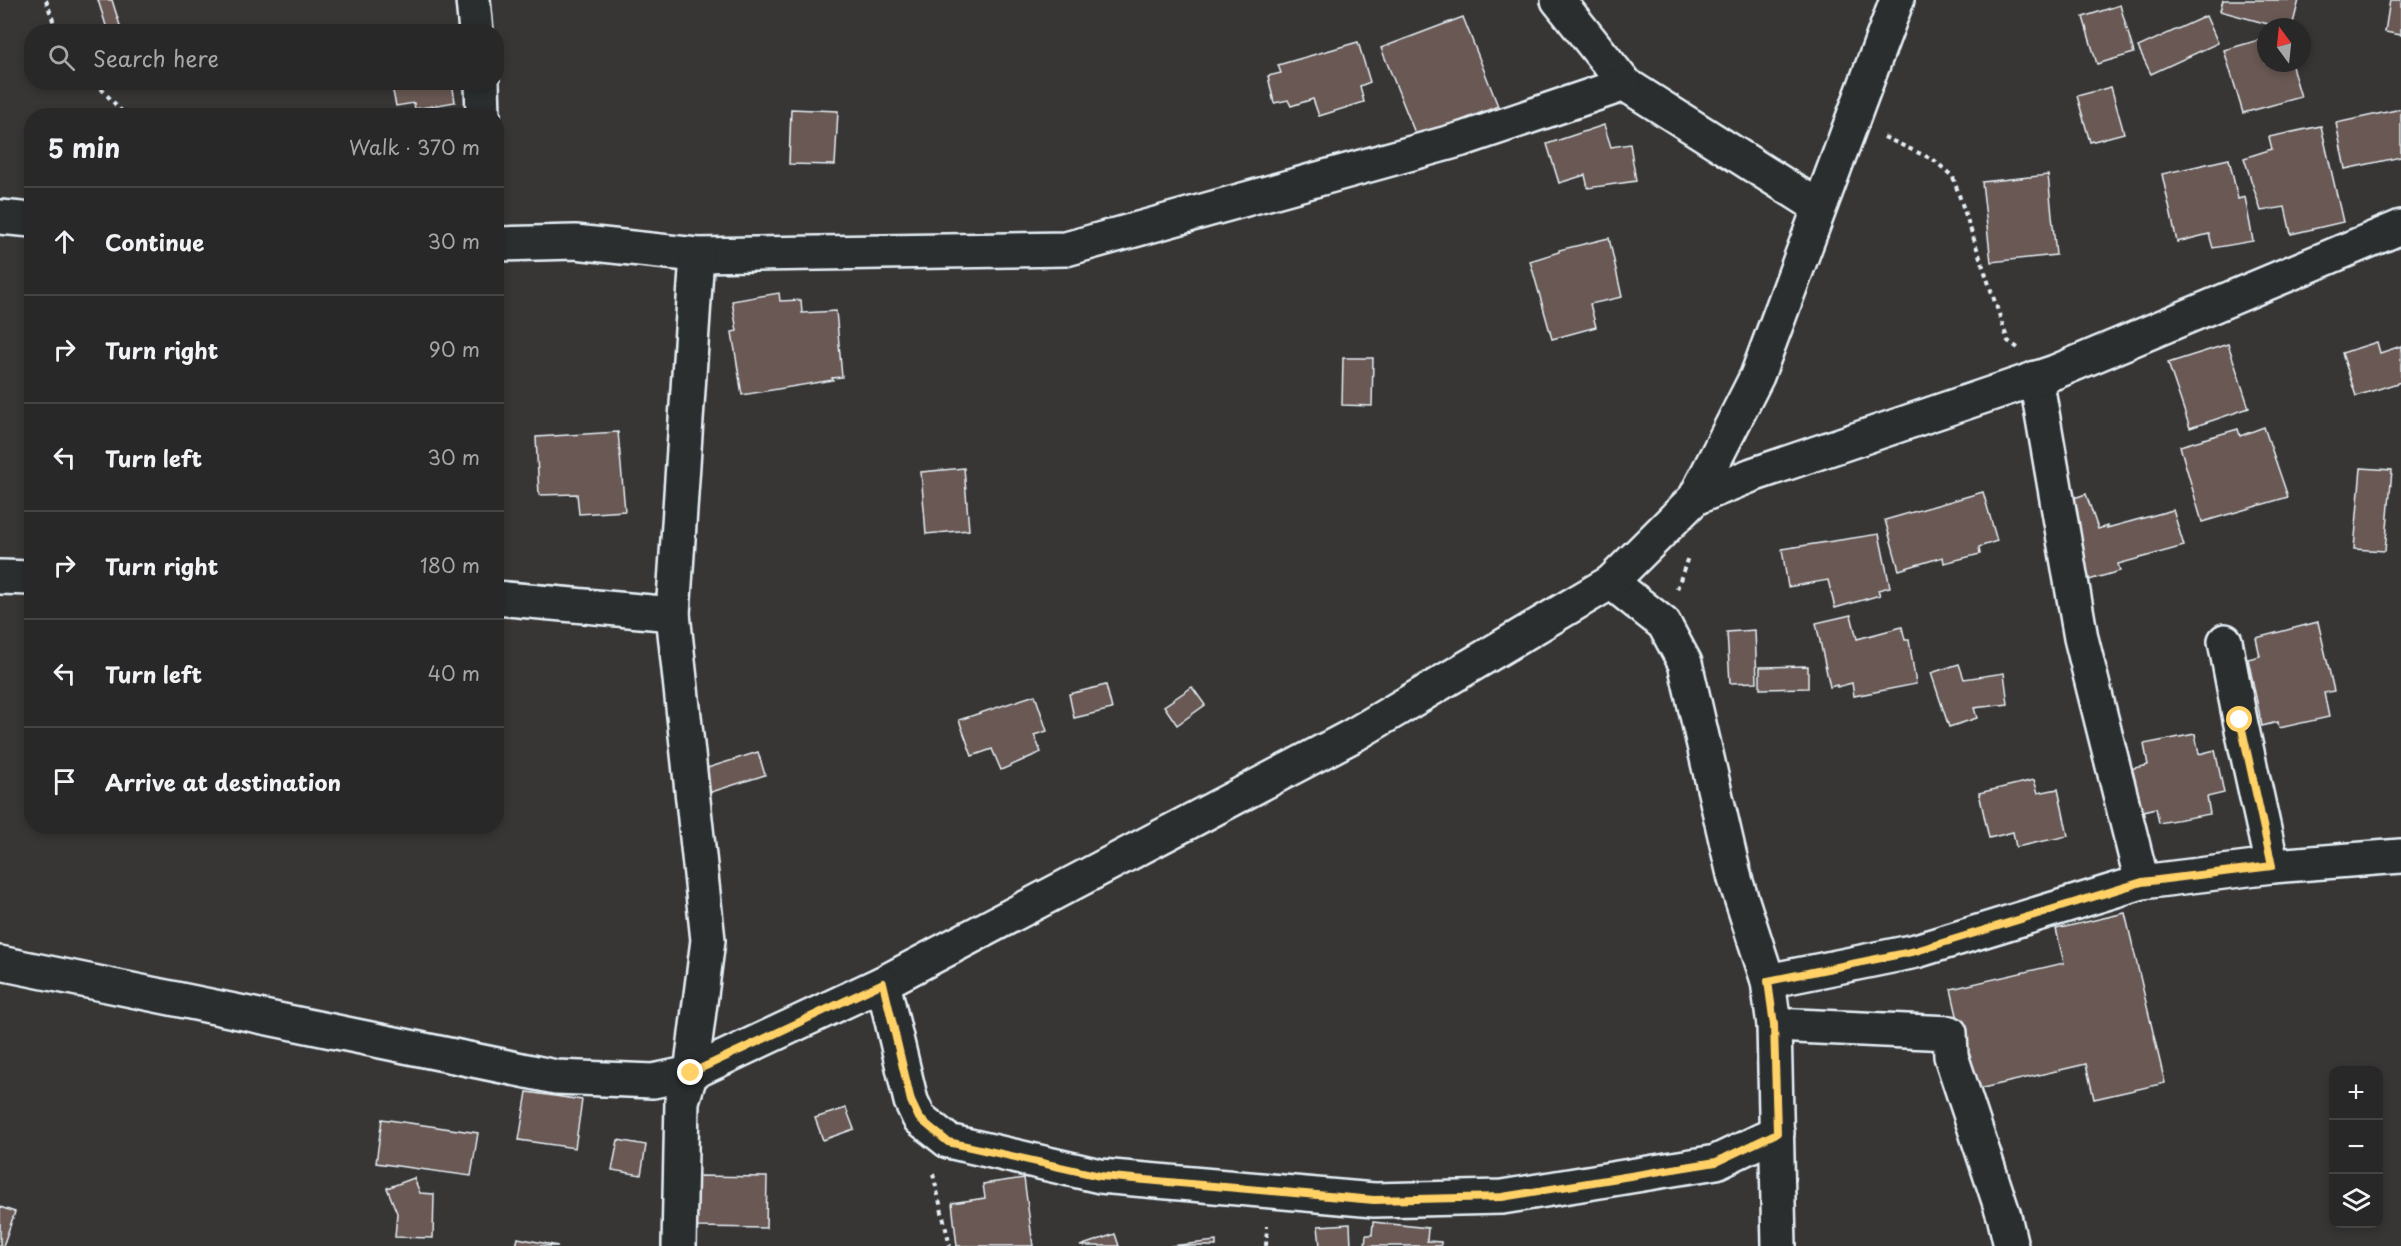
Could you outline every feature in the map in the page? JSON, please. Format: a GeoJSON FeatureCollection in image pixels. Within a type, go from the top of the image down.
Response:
{"type":"FeatureCollection","features":[{"type":"Feature","properties":{"kind":"street"},"geometry":{"type":"LineString","coordinates":[[473,0],[475,24]]}},
{"type":"Feature","properties":{"kind":"street"},"geometry":{"type":"LineString","coordinates":[[1558,0],[1625,84],[1819,207]]}},
{"type":"Feature","properties":{"kind":"street"},"geometry":{"type":"LineString","coordinates":[[0,963],[556,1077],[653,1081],[691,1073],[883,983],[1352,736],[1611,582],[1695,498],[1757,376],[1897,0]]}},
{"type":"Feature","properties":{"kind":"street"},"geometry":{"type":"LineString","coordinates":[[504,242],[575,242],[697,255],[1066,249],[1466,138],[1625,84]]}},
{"type":"Feature","properties":{"kind":"street"},"geometry":{"type":"LineString","coordinates":[[482,90],[483,108]]}},
{"type":"Feature","properties":{"kind":"street"},"geometry":{"type":"LineString","coordinates":[[0,217],[24,219]]}},
{"type":"Feature","properties":{"kind":"street"},"geometry":{"type":"LineString","coordinates":[[1695,498],[1752,475],[2046,375],[2401,227]]}},
{"type":"Feature","properties":{"kind":"street"},"geometry":{"type":"LineString","coordinates":[[679,1246],[682,1101],[691,1073],[708,940],[673,614],[697,255]]}},
{"type":"Feature","properties":{"kind":"street"},"geometry":{"type":"LineString","coordinates":[[2046,375],[2081,638],[2142,882]]}},
{"type":"Feature","properties":{"kind":"street"},"geometry":{"type":"LineString","coordinates":[[0,577],[24,578]]}},
{"type":"Feature","properties":{"kind":"street"},"geometry":{"type":"LineString","coordinates":[[1611,582],[1664,624],[1685,663],[1735,879],[1768,981],[1774,1025],[1779,1246]]}},
{"type":"Feature","properties":{"kind":"street"},"geometry":{"type":"LineString","coordinates":[[504,599],[673,614]]}},
{"type":"Feature","properties":{"kind":"street"},"geometry":{"type":"LineString","coordinates":[[2225,641],[2272,866]]}},
{"type":"Feature","properties":{"kind":"street"},"geometry":{"type":"LineString","coordinates":[[1768,981],[1916,951],[2142,882],[2272,866],[2401,856]]}},
{"type":"Feature","properties":{"kind":"street"},"geometry":{"type":"LineString","coordinates":[[883,983],[911,1101],[919,1118],[948,1142],[1100,1176],[1374,1200],[1502,1197],[1716,1162],[1777,1133]]}},
{"type":"Feature","properties":{"kind":"street"},"geometry":{"type":"LineString","coordinates":[[1774,1025],[1950,1033],[1951,1056],[2004,1216],[2011,1246]]}},
{"type":"Feature","properties":{"kind":"path"},"geometry":{"type":"LineString","coordinates":[[46,0],[54,24]]}},
{"type":"Feature","properties":{"kind":"path"},"geometry":{"type":"LineString","coordinates":[[102,90],[119,108]]}},
{"type":"Feature","properties":{"kind":"path"},"geometry":{"type":"LineString","coordinates":[[1851,121],[1934,160],[1953,177],[2008,341],[2046,375]]}},
{"type":"Feature","properties":{"kind":"path"},"geometry":{"type":"LineString","coordinates":[[933,1173],[950,1246]]}},
{"type":"Feature","properties":{"kind":"building"},"geometry":{"type":"Polygon","coordinates":[[[98,0],[112,0],[120,24],[106,24],[98,0]]]}},
{"type":"Feature","properties":{"kind":"building"},"geometry":{"type":"Polygon","coordinates":[[[2223,0],[2299,0],[2294,18],[2257,18],[2257,21],[2220,11],[2223,0]]]}},
{"type":"Feature","properties":{"kind":"building"},"geometry":{"type":"Polygon","coordinates":[[[2390,0],[2401,0],[2401,35],[2385,32],[2390,0]]]}},
{"type":"Feature","properties":{"kind":"building"},"geometry":{"type":"Polygon","coordinates":[[[2120,5],[2134,53],[2097,64],[2083,17],[2120,5]]]}},
{"type":"Feature","properties":{"kind":"building"},"geometry":{"type":"Polygon","coordinates":[[[2206,16],[2218,43],[2151,74],[2138,47],[2206,16]]]}},
{"type":"Feature","properties":{"kind":"building"},"geometry":{"type":"Polygon","coordinates":[[[1463,17],[1498,106],[1417,138],[1381,48],[1463,17]]]}},
{"type":"Feature","properties":{"kind":"building"},"geometry":{"type":"Polygon","coordinates":[[[2257,41],[2257,72],[2294,72],[2301,97],[2243,113],[2224,50],[2257,41]]]}},
{"type":"Feature","properties":{"kind":"building"},"geometry":{"type":"Polygon","coordinates":[[[1358,42],[1370,82],[1360,86],[1364,102],[1319,116],[1313,99],[1291,106],[1288,100],[1274,103],[1268,76],[1281,73],[1278,65],[1358,42]]]}},
{"type":"Feature","properties":{"kind":"building"},"geometry":{"type":"Polygon","coordinates":[[[2111,87],[2124,133],[2090,142],[2077,96],[2111,87]]]}},
{"type":"Feature","properties":{"kind":"building"},"geometry":{"type":"Polygon","coordinates":[[[393,90],[453,90],[455,102],[421,108],[415,108],[414,103],[396,106],[393,90]]]}},
{"type":"Feature","properties":{"kind":"building"},"geometry":{"type":"Polygon","coordinates":[[[791,109],[838,111],[835,165],[789,164],[791,109]]]}},
{"type":"Feature","properties":{"kind":"building"},"geometry":{"type":"Polygon","coordinates":[[[2401,109],[2401,157],[2345,169],[2336,123],[2401,109]]]}},
{"type":"Feature","properties":{"kind":"building"},"geometry":{"type":"Polygon","coordinates":[[[1604,125],[1611,147],[1630,144],[1636,181],[1588,188],[1585,175],[1559,183],[1547,144],[1604,125]]]}},
{"type":"Feature","properties":{"kind":"building"},"geometry":{"type":"Polygon","coordinates":[[[2321,126],[2343,222],[2291,234],[2285,207],[2261,211],[2244,158],[2272,149],[2269,137],[2321,126]]]}},
{"type":"Feature","properties":{"kind":"building"},"geometry":{"type":"Polygon","coordinates":[[[2229,159],[2238,199],[2245,197],[2253,241],[2213,248],[2209,234],[2177,242],[2162,174],[2229,159]]]}},
{"type":"Feature","properties":{"kind":"building"},"geometry":{"type":"Polygon","coordinates":[[[2048,175],[2056,255],[1991,262],[1982,182],[2048,175]]]}},
{"type":"Feature","properties":{"kind":"building"},"geometry":{"type":"Polygon","coordinates":[[[1609,238],[1622,297],[1590,304],[1596,327],[1552,339],[1530,261],[1559,252],[1559,250],[1609,238]]]}},
{"type":"Feature","properties":{"kind":"building"},"geometry":{"type":"Polygon","coordinates":[[[779,293],[780,301],[801,300],[802,313],[836,311],[842,377],[742,395],[732,332],[737,331],[732,301],[779,293]]]}},
{"type":"Feature","properties":{"kind":"building"},"geometry":{"type":"Polygon","coordinates":[[[2377,342],[2380,353],[2401,346],[2401,382],[2356,396],[2342,353],[2377,342]]]}},
{"type":"Feature","properties":{"kind":"building"},"geometry":{"type":"Polygon","coordinates":[[[2228,344],[2249,408],[2190,428],[2168,363],[2228,344]]]}},
{"type":"Feature","properties":{"kind":"building"},"geometry":{"type":"Polygon","coordinates":[[[1343,358],[1373,358],[1372,406],[1342,405],[1343,358]]]}},
{"type":"Feature","properties":{"kind":"building"},"geometry":{"type":"Polygon","coordinates":[[[2264,427],[2288,497],[2202,522],[2180,446],[2238,429],[2240,436],[2264,427]]]}},
{"type":"Feature","properties":{"kind":"building"},"geometry":{"type":"Polygon","coordinates":[[[618,432],[625,511],[579,514],[577,494],[539,495],[536,437],[618,432]]]}},
{"type":"Feature","properties":{"kind":"building"},"geometry":{"type":"Polygon","coordinates":[[[964,468],[969,530],[926,534],[921,472],[964,468]]]}},
{"type":"Feature","properties":{"kind":"building"},"geometry":{"type":"Polygon","coordinates":[[[2361,468],[2392,470],[2385,551],[2354,549],[2361,468]]]}},
{"type":"Feature","properties":{"kind":"building"},"geometry":{"type":"Polygon","coordinates":[[[1983,492],[1997,541],[1979,547],[1980,554],[1944,563],[1943,557],[1899,570],[1885,520],[1983,492]]]}},
{"type":"Feature","properties":{"kind":"building"},"geometry":{"type":"Polygon","coordinates":[[[2086,494],[2098,529],[2173,510],[2184,546],[2118,564],[2120,571],[2082,582],[2062,502],[2086,494]]]}},
{"type":"Feature","properties":{"kind":"building"},"geometry":{"type":"Polygon","coordinates":[[[1879,534],[1890,587],[1878,590],[1880,595],[1835,608],[1828,580],[1788,587],[1782,549],[1879,534]]]}},
{"type":"Feature","properties":{"kind":"building"},"geometry":{"type":"Polygon","coordinates":[[[1851,615],[1857,639],[1902,627],[1905,640],[1909,640],[1916,684],[1854,696],[1852,683],[1830,687],[1816,623],[1851,615]]]}},
{"type":"Feature","properties":{"kind":"building"},"geometry":{"type":"Polygon","coordinates":[[[2318,622],[2334,691],[2324,693],[2329,717],[2279,728],[2278,722],[2262,726],[2248,659],[2260,656],[2256,638],[2318,622]]]}},
{"type":"Feature","properties":{"kind":"building"},"geometry":{"type":"Polygon","coordinates":[[[1755,630],[1757,682],[1730,683],[1727,632],[1755,630]]]}},
{"type":"Feature","properties":{"kind":"building"},"geometry":{"type":"Polygon","coordinates":[[[1959,664],[1964,679],[2004,673],[2008,704],[1974,708],[1977,718],[1949,727],[1931,673],[1959,664]]]}},
{"type":"Feature","properties":{"kind":"building"},"geometry":{"type":"Polygon","coordinates":[[[1808,666],[1808,688],[1760,689],[1760,667],[1808,666]]]}},
{"type":"Feature","properties":{"kind":"building"},"geometry":{"type":"Polygon","coordinates":[[[1106,685],[1112,709],[1074,718],[1069,694],[1106,685]]]}},
{"type":"Feature","properties":{"kind":"building"},"geometry":{"type":"Polygon","coordinates":[[[1192,687],[1205,705],[1177,725],[1164,706],[1192,687]]]}},
{"type":"Feature","properties":{"kind":"building"},"geometry":{"type":"Polygon","coordinates":[[[1035,695],[1047,731],[1034,735],[1041,752],[1001,770],[992,749],[972,756],[959,720],[1035,695]]]}},
{"type":"Feature","properties":{"kind":"building"},"geometry":{"type":"Polygon","coordinates":[[[2195,734],[2199,754],[2215,750],[2224,793],[2207,797],[2210,814],[2159,823],[2156,808],[2130,814],[2121,771],[2148,765],[2144,744],[2195,734]]]}},
{"type":"Feature","properties":{"kind":"building"},"geometry":{"type":"Polygon","coordinates":[[[758,752],[765,775],[705,794],[698,771],[758,752]]]}},
{"type":"Feature","properties":{"kind":"building"},"geometry":{"type":"Polygon","coordinates":[[[2034,780],[2038,793],[2058,789],[2068,836],[2016,847],[2013,832],[1989,838],[1979,793],[2034,780]]]}},
{"type":"Feature","properties":{"kind":"building"},"geometry":{"type":"Polygon","coordinates":[[[2125,913],[2165,1083],[2094,1099],[2086,1064],[1974,1090],[1951,989],[2064,963],[2056,929],[2125,913]]]}},
{"type":"Feature","properties":{"kind":"building"},"geometry":{"type":"Polygon","coordinates":[[[527,1092],[582,1100],[575,1148],[519,1140],[527,1092]]]}},
{"type":"Feature","properties":{"kind":"building"},"geometry":{"type":"Polygon","coordinates":[[[846,1108],[854,1129],[823,1140],[815,1118],[846,1108]]]}},
{"type":"Feature","properties":{"kind":"building"},"geometry":{"type":"Polygon","coordinates":[[[382,1119],[478,1133],[471,1176],[376,1163],[382,1119]]]}},
{"type":"Feature","properties":{"kind":"building"},"geometry":{"type":"Polygon","coordinates":[[[618,1140],[646,1145],[641,1175],[612,1170],[618,1140]]]}},
{"type":"Feature","properties":{"kind":"building"},"geometry":{"type":"Polygon","coordinates":[[[696,1176],[767,1177],[766,1228],[695,1227],[696,1176]]]}},
{"type":"Feature","properties":{"kind":"building"},"geometry":{"type":"Polygon","coordinates":[[[414,1178],[420,1193],[434,1194],[433,1238],[395,1237],[397,1213],[387,1188],[414,1178]]]}},
{"type":"Feature","properties":{"kind":"building"},"geometry":{"type":"Polygon","coordinates":[[[1024,1178],[1033,1246],[957,1246],[952,1203],[985,1198],[983,1184],[1024,1178]]]}},
{"type":"Feature","properties":{"kind":"building"},"geometry":{"type":"Polygon","coordinates":[[[0,1207],[15,1212],[3,1246],[0,1246],[0,1207]]]}},
{"type":"Feature","properties":{"kind":"building"},"geometry":{"type":"Polygon","coordinates":[[[1373,1222],[1428,1228],[1427,1241],[1441,1242],[1441,1246],[1365,1246],[1366,1235],[1372,1235],[1373,1222]]]}},
{"type":"Feature","properties":{"kind":"building"},"geometry":{"type":"Polygon","coordinates":[[[1350,1224],[1351,1246],[1320,1246],[1318,1226],[1350,1224]]]}},
{"type":"Feature","properties":{"kind":"building"},"geometry":{"type":"Polygon","coordinates":[[[1115,1234],[1119,1246],[1080,1246],[1115,1234]]]}},
{"type":"Feature","properties":{"kind":"building"},"geometry":{"type":"Polygon","coordinates":[[[518,1238],[558,1246],[516,1246],[518,1238]]]}},
{"type":"Feature","properties":{"kind":"building"},"geometry":{"type":"Polygon","coordinates":[[[1216,1241],[1216,1246],[1170,1246],[1216,1241]]]}},
{"type":"Feature","properties":{"kind":"route"},"geometry":{"type":"LineString","coordinates":[[691,1073],[883,983],[911,1101],[919,1118],[948,1142],[1100,1176],[1374,1200],[1502,1197],[1716,1162],[1777,1133],[1774,1025],[1768,981],[1916,951],[2142,882],[2272,866],[2240,720]]}}]}
